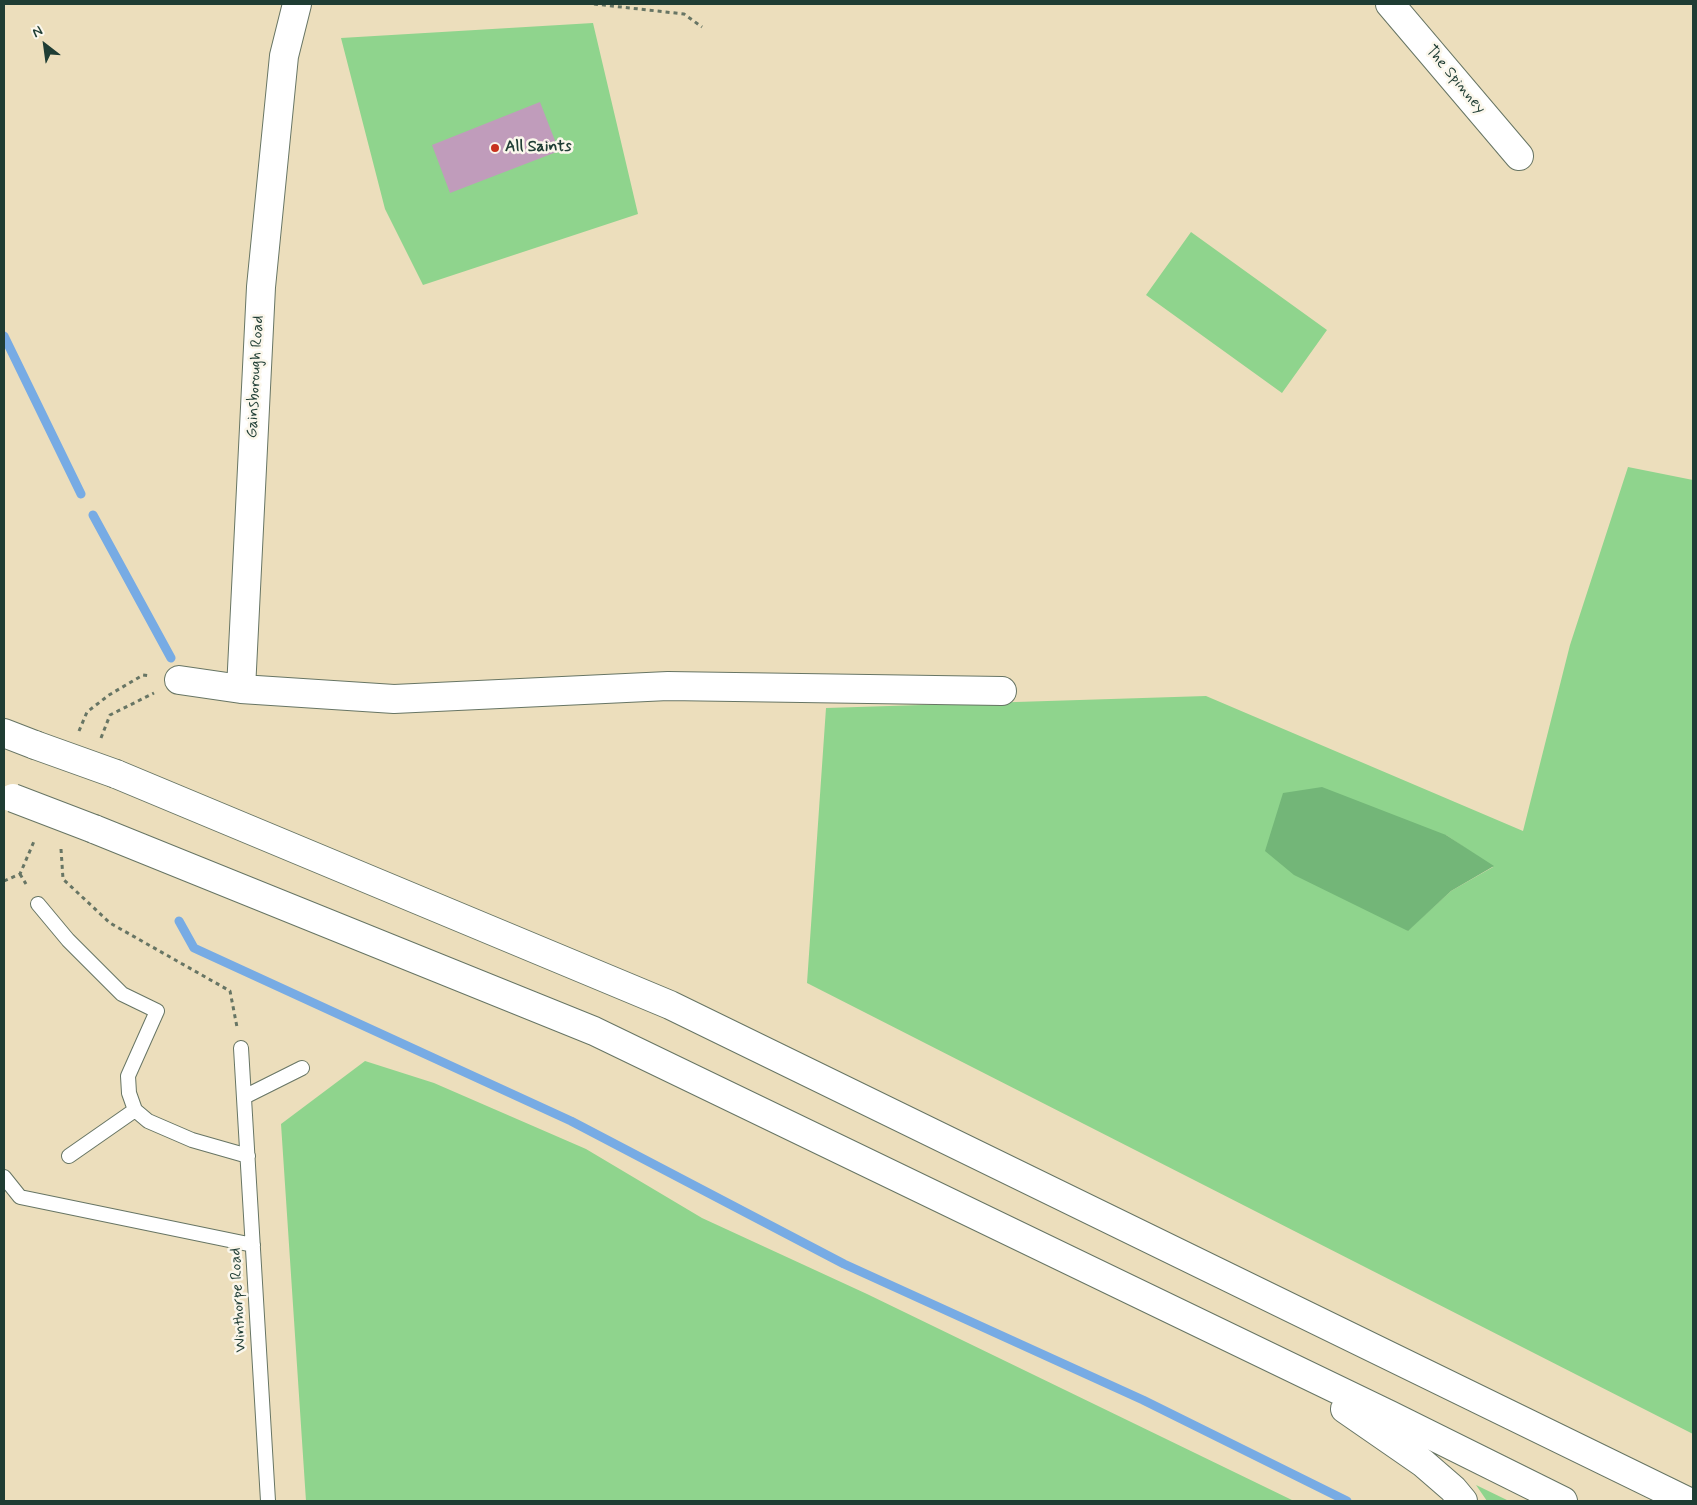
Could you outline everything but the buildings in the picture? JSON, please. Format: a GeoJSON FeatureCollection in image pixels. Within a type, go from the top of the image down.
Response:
{"type":"FeatureCollection","features":[{"type":"Feature","properties":{"kind":"main road","name":"Gainsborough Road"},"geometry":{"type":"LineString","coordinates":[[241,689],[261,287],[284,56],[297,4]]}},
{"type":"Feature","properties":{"kind":"main road","name":"The Spinney"},"geometry":{"type":"LineString","coordinates":[[1390,4],[1519,156]]}},
{"type":"Feature","properties":{"kind":"main road"},"geometry":{"type":"LineString","coordinates":[[179,680],[241,689],[394,699],[668,686],[1002,691]]}},
{"type":"Feature","properties":{"kind":"main road"},"geometry":{"type":"LineString","coordinates":[[4,734],[116,774],[670,1005],[1686,1501]]}},
{"type":"Feature","properties":{"kind":"main road"},"geometry":{"type":"LineString","coordinates":[[8,796],[594,1031],[1278,1361],[1563,1501]]}},
{"type":"Feature","properties":{"kind":"main road"},"geometry":{"type":"LineString","coordinates":[[1278,1361],[1423,1463],[1453,1489],[1463,1501]]}},
{"type":"Feature","properties":{"kind":"lane"},"geometry":{"type":"LineString","coordinates":[[38,904],[68,940],[122,994],[157,1011],[128,1076],[129,1094],[135,1110],[148,1121],[192,1140],[248,1156]]}},
{"type":"Feature","properties":{"kind":"lane","name":"Winthorpe Road"},"geometry":{"type":"LineString","coordinates":[[241,1048],[268,1501]]}},
{"type":"Feature","properties":{"kind":"lane"},"geometry":{"type":"LineString","coordinates":[[244,1097],[302,1068]]}},
{"type":"Feature","properties":{"kind":"lane"},"geometry":{"type":"LineString","coordinates":[[69,1156],[135,1110]]}},
{"type":"Feature","properties":{"kind":"lane"},"geometry":{"type":"LineString","coordinates":[[4,1177],[20,1197],[253,1245]]}},
{"type":"Feature","properties":{"kind":"path"},"geometry":{"type":"LineString","coordinates":[[594,4],[684,14],[702,27]]}},
{"type":"Feature","properties":{"kind":"path"},"geometry":{"type":"LineString","coordinates":[[87,712],[108,695],[143,675],[179,680]]}},
{"type":"Feature","properties":{"kind":"path"},"geometry":{"type":"LineString","coordinates":[[4,881],[20,874]]}},
{"type":"Feature","properties":{"kind":"green space"},"geometry":{"type":"Polygon","coordinates":[[[593,23],[638,214],[423,285],[385,209],[341,38],[593,23]]]}},
{"type":"Feature","properties":{"kind":"green space"},"geometry":{"type":"Polygon","coordinates":[[[1191,232],[1327,330],[1282,393],[1146,295],[1191,232]]]}},
{"type":"Feature","properties":{"kind":"green space"},"geometry":{"type":"Polygon","coordinates":[[[1628,467],[1693,480],[1693,1434],[807,983],[826,708],[1206,696],[1523,831],[1570,645],[1628,467]],[[1446,835],[1407,931],[1451,891],[1493,867],[1446,835]]]}},
{"type":"Feature","properties":{"kind":"green space"},"geometry":{"type":"Polygon","coordinates":[[[1322,787],[1446,835],[1494,866],[1451,891],[1408,931],[1294,875],[1265,851],[1283,793],[1322,787]]]}},
{"type":"Feature","properties":{"kind":"green space"},"geometry":{"type":"Polygon","coordinates":[[[365,1061],[434,1083],[586,1149],[702,1218],[867,1294],[1294,1501],[306,1501],[281,1124],[365,1061]]]}},
{"type":"Feature","properties":{"kind":"green space"},"geometry":{"type":"Polygon","coordinates":[[[1476,1485],[1509,1501],[1487,1501],[1476,1485]]]}},
{"type":"Feature","properties":{"kind":"waterway"},"geometry":{"type":"LineString","coordinates":[[4,336],[81,494]]}},
{"type":"Feature","properties":{"kind":"waterway"},"geometry":{"type":"LineString","coordinates":[[93,515],[171,658]]}},
{"type":"Feature","properties":{"kind":"waterway"},"geometry":{"type":"LineString","coordinates":[[179,921],[194,948],[571,1121],[844,1264],[1143,1400],[1347,1501]]}},
{"type":"Feature","properties":{"kind":"place","name":"All Saints"},"geometry":{"type":"Point","coordinates":[495,148]}}]}
